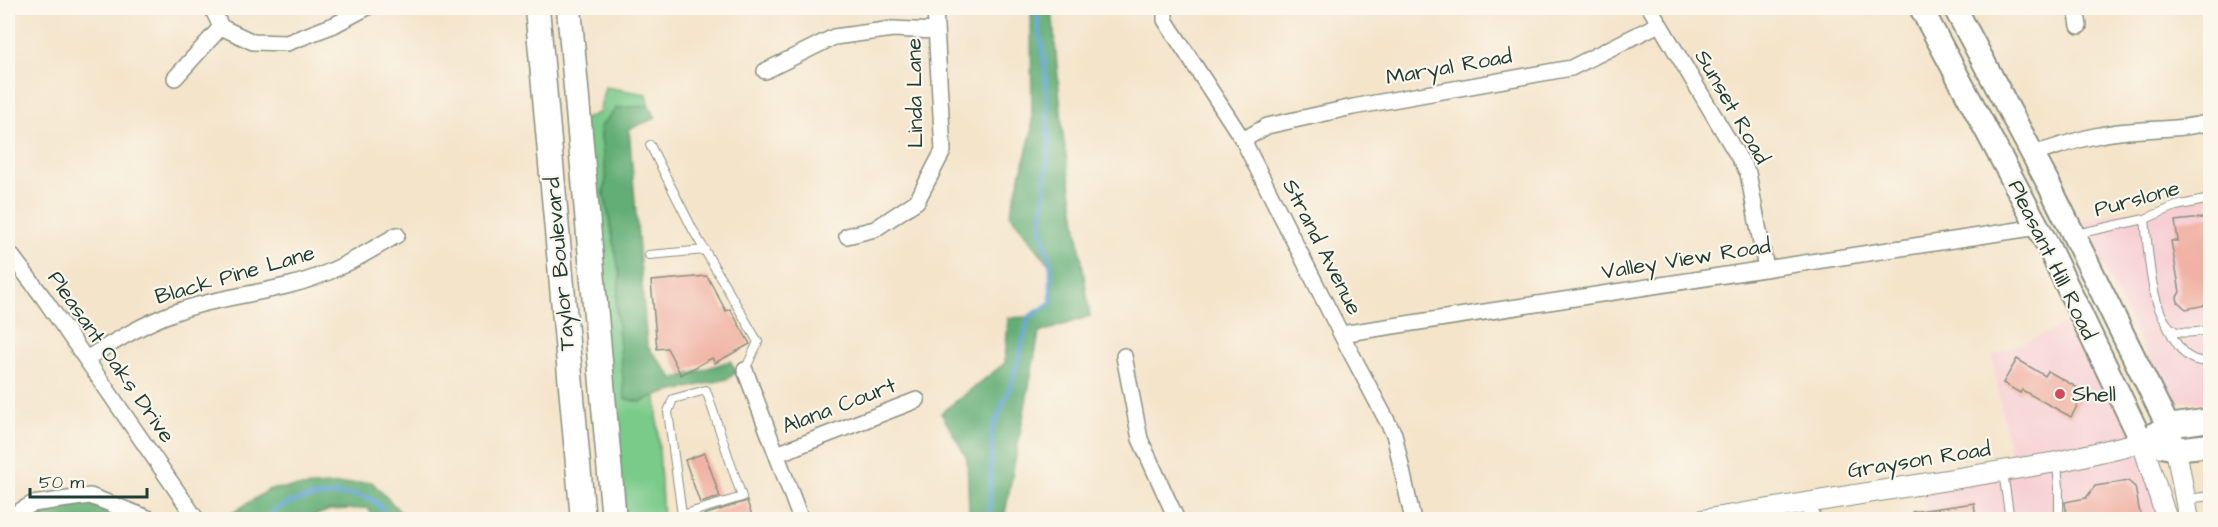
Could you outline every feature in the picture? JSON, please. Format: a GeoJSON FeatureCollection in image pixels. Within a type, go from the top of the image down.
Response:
{"type":"FeatureCollection","features":[{"type":"Feature","properties":{"kind":"main road","name":"Taylor Boulevard"},"geometry":{"type":"LineString","coordinates":[[537,8],[583,519]]}},
{"type":"Feature","properties":{"kind":"main road","name":"Taylor Boulevard"},"geometry":{"type":"LineString","coordinates":[[569,8],[614,519]]}},
{"type":"Feature","properties":{"kind":"main road","name":"Pleasant Hill Road"},"geometry":{"type":"LineString","coordinates":[[1921,8],[2038,227],[2142,442]]}},
{"type":"Feature","properties":{"kind":"main road","name":"Pleasant Hill Road"},"geometry":{"type":"LineString","coordinates":[[1955,8],[2033,154],[2168,426]]}},
{"type":"Feature","properties":{"kind":"main road"},"geometry":{"type":"LineString","coordinates":[[2142,442],[2168,426],[2211,420]]}},
{"type":"Feature","properties":{"kind":"main road"},"geometry":{"type":"LineString","coordinates":[[2142,442],[2176,449],[2211,445]]}},
{"type":"Feature","properties":{"kind":"street"},"geometry":{"type":"LineString","coordinates":[[213,8],[221,27],[253,42],[287,43],[334,25],[366,8]]}},
{"type":"Feature","properties":{"kind":"street","name":"Linda Lane"},"geometry":{"type":"LineString","coordinates":[[847,236],[875,229],[917,201],[943,151],[934,8]]}},
{"type":"Feature","properties":{"kind":"street","name":"Strand Avenue"},"geometry":{"type":"LineString","coordinates":[[1165,8],[1166,20],[1243,140],[1394,434],[1413,519]]}},
{"type":"Feature","properties":{"kind":"street","name":"Sunset Road"},"geometry":{"type":"LineString","coordinates":[[1650,8],[1748,173],[1766,269]]}},
{"type":"Feature","properties":{"kind":"street"},"geometry":{"type":"LineString","coordinates":[[2076,8],[2079,26]]}},
{"type":"Feature","properties":{"kind":"street","name":"Maryal Road"},"geometry":{"type":"LineString","coordinates":[[1243,140],[1268,126],[1353,107],[1571,68],[1659,24]]}},
{"type":"Feature","properties":{"kind":"street"},"geometry":{"type":"LineString","coordinates":[[175,78],[221,27]]}},
{"type":"Feature","properties":{"kind":"street"},"geometry":{"type":"LineString","coordinates":[[765,71],[834,37],[893,29],[936,31]]}},
{"type":"Feature","properties":{"kind":"street"},"geometry":{"type":"LineString","coordinates":[[2033,154],[2100,135],[2157,128],[2192,127],[2211,122]]}},
{"type":"Feature","properties":{"kind":"street","name":"Valley View Road"},"geometry":{"type":"LineString","coordinates":[[1341,334],[2038,227]]}},
{"type":"Feature","properties":{"kind":"street","name":"Black Pine Lane"},"geometry":{"type":"LineString","coordinates":[[86,359],[126,335],[171,313],[219,300],[293,285],[348,264],[397,235]]}},
{"type":"Feature","properties":{"kind":"street","name":"Pleasant Oaks Drive"},"geometry":{"type":"LineString","coordinates":[[8,251],[197,519]]}},
{"type":"Feature","properties":{"kind":"street"},"geometry":{"type":"LineString","coordinates":[[1124,356],[1140,440],[1177,519]]}},
{"type":"Feature","properties":{"kind":"street"},"geometry":{"type":"LineString","coordinates":[[745,370],[801,519]]}},
{"type":"Feature","properties":{"kind":"street","name":"Alana Court"},"geometry":{"type":"LineString","coordinates":[[777,453],[917,400]]}},
{"type":"Feature","properties":{"kind":"street","name":"Pleasant Hill Road"},"geometry":{"type":"LineString","coordinates":[[2168,426],[2176,449],[2189,519]]}},
{"type":"Feature","properties":{"kind":"street","name":"Grayson Road"},"geometry":{"type":"LineString","coordinates":[[1702,519],[1810,510],[2056,462],[2142,442]]}},
{"type":"Feature","properties":{"kind":"street","name":"Pleasant Hill Road"},"geometry":{"type":"LineString","coordinates":[[2142,442],[2167,519]]}},
{"type":"Feature","properties":{"kind":"street"},"geometry":{"type":"LineString","coordinates":[[8,518],[32,504],[90,496],[153,519]]}},
{"type":"Feature","properties":{"kind":"lane"},"geometry":{"type":"LineString","coordinates":[[650,146],[705,250],[758,342],[745,370]]}},
{"type":"Feature","properties":{"kind":"lane","name":"Purslone"},"geometry":{"type":"LineString","coordinates":[[2074,235],[2145,219],[2176,206],[2211,199]]}},
{"type":"Feature","properties":{"kind":"lane"},"geometry":{"type":"LineString","coordinates":[[2145,219],[2155,300],[2166,324],[2180,350],[2189,358],[2211,361]]}},
{"type":"Feature","properties":{"kind":"lane"},"geometry":{"type":"LineString","coordinates":[[649,255],[705,250]]}},
{"type":"Feature","properties":{"kind":"lane"},"geometry":{"type":"LineString","coordinates":[[2166,324],[2177,332],[2211,330]]}},
{"type":"Feature","properties":{"kind":"lane"},"geometry":{"type":"LineString","coordinates":[[706,390],[742,497],[683,517],[668,412],[673,399],[706,390]]}},
{"type":"Feature","properties":{"kind":"lane"},"geometry":{"type":"LineString","coordinates":[[2056,462],[2059,519]]}},
{"type":"Feature","properties":{"kind":"lane"},"geometry":{"type":"LineString","coordinates":[[2002,471],[2010,519]]}},
{"type":"Feature","properties":{"kind":"lane"},"geometry":{"type":"LineString","coordinates":[[2186,500],[2211,496]]}},
{"type":"Feature","properties":{"kind":"shaded area"},"geometry":{"type":"Polygon","coordinates":[[[2210,194],[2210,402],[2182,402],[2175,400],[2168,389],[2165,390],[2080,221],[2210,194]]]}},
{"type":"Feature","properties":{"kind":"shaded area"},"geometry":{"type":"Polygon","coordinates":[[[2081,318],[2167,519],[1927,519],[1921,483],[2013,469],[1992,356],[2081,318]]]}},
{"type":"Feature","properties":{"kind":"shaded area"},"geometry":{"type":"Polygon","coordinates":[[[2210,465],[2210,519],[2207,519],[2199,476],[2202,468],[2210,465]]]}},
{"type":"Feature","properties":{"kind":"green space"},"geometry":{"type":"Polygon","coordinates":[[[1031,8],[1052,8],[1063,135],[1090,316],[1039,333],[1004,519],[961,519],[969,511],[967,458],[941,413],[1005,363],[1008,318],[1029,317],[1051,302],[1051,267],[1010,214],[1032,131],[1031,8]]]}},
{"type":"Feature","properties":{"kind":"green space"},"geometry":{"type":"Polygon","coordinates":[[[605,87],[646,94],[649,106],[617,108],[600,127],[606,178],[604,192],[620,276],[616,306],[625,399],[641,402],[656,395],[663,519],[614,519],[579,121],[599,113],[605,87]]]}},
{"type":"Feature","properties":{"kind":"green space"},"geometry":{"type":"Polygon","coordinates":[[[649,106],[656,118],[629,129],[647,346],[674,379],[730,361],[737,372],[727,379],[656,395],[641,402],[625,399],[616,306],[620,276],[604,192],[606,178],[600,127],[617,108],[649,106]]]}},
{"type":"Feature","properties":{"kind":"green space"},"geometry":{"type":"Polygon","coordinates":[[[372,482],[407,519],[374,519],[368,508],[330,510],[306,519],[223,519],[270,489],[372,482]]]}},
{"type":"Feature","properties":{"kind":"green space"},"geometry":{"type":"Polygon","coordinates":[[[90,496],[153,519],[8,520],[32,504],[90,496]]]}},
{"type":"Feature","properties":{"kind":"building"},"geometry":{"type":"Polygon","coordinates":[[[2211,217],[2211,304],[2186,309],[2178,302],[2177,297],[2180,292],[2171,241],[2178,241],[2175,221],[2211,217]]]}},
{"type":"Feature","properties":{"kind":"building"},"geometry":{"type":"Polygon","coordinates":[[[707,276],[726,311],[730,309],[750,344],[715,363],[712,358],[681,375],[667,348],[657,349],[651,281],[707,276]]]}},
{"type":"Feature","properties":{"kind":"building"},"geometry":{"type":"Polygon","coordinates":[[[2017,359],[2045,376],[2048,371],[2085,392],[2071,417],[2022,390],[2020,393],[2003,383],[2017,359]]]}},
{"type":"Feature","properties":{"kind":"building"},"geometry":{"type":"Polygon","coordinates":[[[705,453],[720,497],[700,503],[685,460],[705,453]]]}},
{"type":"Feature","properties":{"kind":"building"},"geometry":{"type":"Polygon","coordinates":[[[2128,481],[2135,487],[2141,519],[2067,519],[2065,502],[2086,498],[2095,486],[2128,481]]]}},
{"type":"Feature","properties":{"kind":"building"},"geometry":{"type":"Polygon","coordinates":[[[747,501],[753,519],[700,519],[704,515],[747,501]]]}},
{"type":"Feature","properties":{"kind":"building"},"geometry":{"type":"Polygon","coordinates":[[[1974,503],[1976,519],[1912,519],[1912,512],[1974,503]]]}},
{"type":"Feature","properties":{"kind":"waterway"},"geometry":{"type":"LineString","coordinates":[[989,520],[992,430],[1012,383],[1029,317],[1051,303],[1051,267],[1041,227],[1049,142],[1045,67],[1036,8]]}},
{"type":"Feature","properties":{"kind":"waterway"},"geometry":{"type":"LineString","coordinates":[[267,520],[277,509],[296,501],[320,496],[345,495],[374,500],[389,520]]}},
{"type":"Feature","properties":{"kind":"place","name":"Shell"},"geometry":{"type":"Point","coordinates":[2060,394]}}]}
